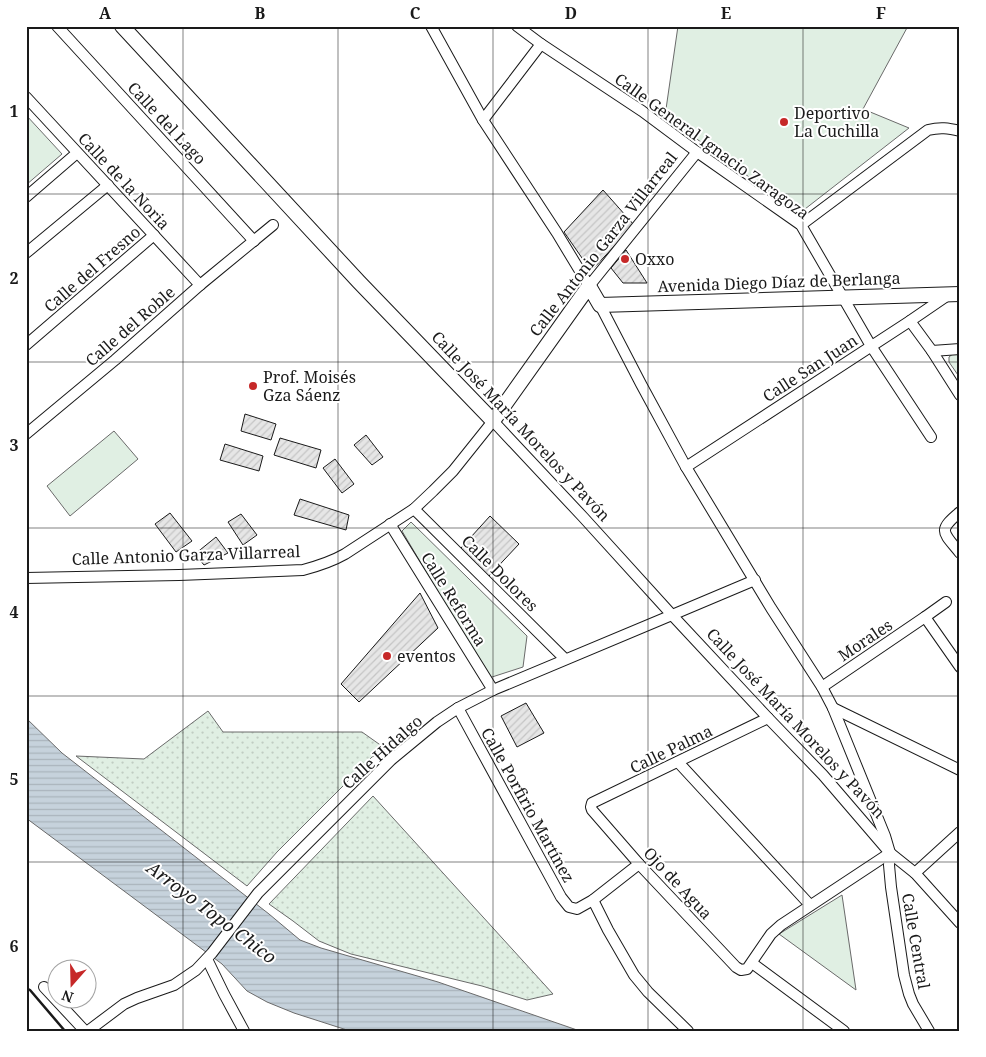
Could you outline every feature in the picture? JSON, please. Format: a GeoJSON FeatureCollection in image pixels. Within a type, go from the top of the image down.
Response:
{"type":"FeatureCollection","features":[{"type":"Feature","properties":{"kind":"street","name":"Calle del Lago"},"geometry":{"type":"LineString","coordinates":[[57,26],[254,241]]}},
{"type":"Feature","properties":{"kind":"street","name":"Calle José María Morelos y Pavón"},"geometry":{"type":"LineString","coordinates":[[122,26],[360,282],[583,517],[672,616],[824,775],[890,853],[915,873],[960,922]]}},
{"type":"Feature","properties":{"kind":"street"},"geometry":{"type":"LineString","coordinates":[[431,26],[483,120],[557,233],[600,305]]}},
{"type":"Feature","properties":{"kind":"street","name":"Calle General Ignacio Zaragoza"},"geometry":{"type":"LineString","coordinates":[[517,26],[642,111],[800,225],[871,346],[932,437]]}},
{"type":"Feature","properties":{"kind":"street"},"geometry":{"type":"LineString","coordinates":[[483,120],[541,44]]}},
{"type":"Feature","properties":{"kind":"street","name":"Calle de la Noria"},"geometry":{"type":"LineString","coordinates":[[26,97],[200,285]]}},
{"type":"Feature","properties":{"kind":"street"},"geometry":{"type":"LineString","coordinates":[[800,225],[928,130],[950,128],[960,131]]}},
{"type":"Feature","properties":{"kind":"street","name":"Calle Antonio Garza Villarreal"},"geometry":{"type":"LineString","coordinates":[[26,578],[303,570],[334,561],[414,509],[453,470],[493,421],[588,286],[697,152]]}},
{"type":"Feature","properties":{"kind":"street"},"geometry":{"type":"LineString","coordinates":[[26,197],[77,153]]}},
{"type":"Feature","properties":{"kind":"street"},"geometry":{"type":"LineString","coordinates":[[26,253],[108,185]]}},
{"type":"Feature","properties":{"kind":"street","name":"Calle del Roble"},"geometry":{"type":"LineString","coordinates":[[26,434],[116,360],[200,285],[273,225]]}},
{"type":"Feature","properties":{"kind":"street","name":"Calle del Fresno"},"geometry":{"type":"LineString","coordinates":[[26,345],[154,235]]}},
{"type":"Feature","properties":{"kind":"street","name":"Avenida Diego Díaz de Berlanga"},"geometry":{"type":"LineString","coordinates":[[600,305],[954,294]]}},
{"type":"Feature","properties":{"kind":"street","name":"Calle San Juan"},"geometry":{"type":"LineString","coordinates":[[686,467],[954,294]]}},
{"type":"Feature","properties":{"kind":"street","name":"Calle Central"},"geometry":{"type":"LineString","coordinates":[[600,305],[686,467],[771,608],[822,687],[833,708],[882,827],[890,853],[889,874],[904,974],[913,1004],[929,1031]]}},
{"type":"Feature","properties":{"kind":"street"},"geometry":{"type":"LineString","coordinates":[[910,321],[960,395]]}},
{"type":"Feature","properties":{"kind":"street"},"geometry":{"type":"LineString","coordinates":[[932,351],[960,349]]}},
{"type":"Feature","properties":{"kind":"street","name":"Calle Dolores"},"geometry":{"type":"LineString","coordinates":[[414,509],[565,659]]}},
{"type":"Feature","properties":{"kind":"street"},"geometry":{"type":"LineString","coordinates":[[960,512],[948,521],[944,531],[960,553]]}},
{"type":"Feature","properties":{"kind":"street","name":"Calle Reforma"},"geometry":{"type":"LineString","coordinates":[[390,524],[492,690]]}},
{"type":"Feature","properties":{"kind":"street","name":"Calle Hidalgo"},"geometry":{"type":"LineString","coordinates":[[87,1031],[124,1004],[174,985],[196,970],[258,894],[391,760],[458,708],[492,690],[755,580]]}},
{"type":"Feature","properties":{"kind":"street","name":"Morales"},"geometry":{"type":"LineString","coordinates":[[822,687],[946,602]]}},
{"type":"Feature","properties":{"kind":"street"},"geometry":{"type":"LineString","coordinates":[[925,617],[960,667]]}},
{"type":"Feature","properties":{"kind":"street","name":"Calle Porfirio Martínez"},"geometry":{"type":"LineString","coordinates":[[458,708],[561,897],[569,907],[577,909],[593,900]]}},
{"type":"Feature","properties":{"kind":"street"},"geometry":{"type":"LineString","coordinates":[[833,708],[960,770]]}},
{"type":"Feature","properties":{"kind":"street","name":"Calle Palma"},"geometry":{"type":"LineString","coordinates":[[592,810],[592,803],[768,718]]}},
{"type":"Feature","properties":{"kind":"street"},"geometry":{"type":"LineString","coordinates":[[678,762],[810,905]]}},
{"type":"Feature","properties":{"kind":"street","name":"Ojo de Agua"},"geometry":{"type":"LineString","coordinates":[[592,810],[639,864],[736,967],[741,970],[750,966],[844,1031]]}},
{"type":"Feature","properties":{"kind":"street"},"geometry":{"type":"LineString","coordinates":[[915,873],[960,832]]}},
{"type":"Feature","properties":{"kind":"street"},"geometry":{"type":"LineString","coordinates":[[750,966],[771,934],[781,925],[890,853]]}},
{"type":"Feature","properties":{"kind":"street"},"geometry":{"type":"LineString","coordinates":[[639,864],[593,900],[634,975],[648,992],[688,1031]]}},
{"type":"Feature","properties":{"kind":"street"},"geometry":{"type":"LineString","coordinates":[[209,956],[224,994],[244,1031]]}},
{"type":"Feature","properties":{"kind":"street"},"geometry":{"type":"LineString","coordinates":[[44,987],[87,1031]]}},
{"type":"Feature","properties":{"kind":"green space","name":"Deportivo La Cuchilla"},"geometry":{"type":"Polygon","coordinates":[[[678,26],[908,26],[863,109],[909,128],[796,216],[785,203],[665,116],[678,26]]]}},
{"type":"Feature","properties":{"kind":"green space"},"geometry":{"type":"Polygon","coordinates":[[[26,115],[62,154],[26,185],[26,115]]]}},
{"type":"Feature","properties":{"kind":"green space"},"geometry":{"type":"Polygon","coordinates":[[[955,352],[960,352],[960,378],[949,362],[949,357],[955,352]]]}},
{"type":"Feature","properties":{"kind":"green space"},"geometry":{"type":"Polygon","coordinates":[[[114,431],[138,459],[70,516],[47,486],[114,431]]]}},
{"type":"Feature","properties":{"kind":"green space"},"geometry":{"type":"Polygon","coordinates":[[[411,522],[527,636],[523,667],[489,678],[402,531],[411,522]]]}},
{"type":"Feature","properties":{"kind":"green space"},"geometry":{"type":"Polygon","coordinates":[[[208,711],[223,732],[362,732],[386,749],[372,757],[277,852],[247,886],[76,756],[144,759],[208,711]]]}},
{"type":"Feature","properties":{"kind":"green space"},"geometry":{"type":"Polygon","coordinates":[[[373,796],[553,994],[527,1000],[482,986],[351,954],[319,941],[269,904],[373,796]]]}},
{"type":"Feature","properties":{"kind":"green space"},"geometry":{"type":"Polygon","coordinates":[[[842,895],[856,990],[779,934],[842,895]]]}},
{"type":"Feature","properties":{"kind":"water","name":"Arroyo Topo Chico"},"geometry":{"type":"Polygon","coordinates":[[[26,718],[62,753],[300,940],[321,948],[438,982],[580,1031],[350,1031],[294,1013],[247,991],[222,964],[26,818],[26,718]]]}},
{"type":"Feature","properties":{"kind":"building"},"geometry":{"type":"Polygon","coordinates":[[[603,190],[634,225],[591,271],[564,232],[603,190]]]}},
{"type":"Feature","properties":{"kind":"building","name":"Oxxo"},"geometry":{"type":"Polygon","coordinates":[[[626,250],[647,283],[623,283],[611,268],[626,250]]]}},
{"type":"Feature","properties":{"kind":"building"},"geometry":{"type":"Polygon","coordinates":[[[245,414],[276,424],[271,440],[241,431],[245,414]]]}},
{"type":"Feature","properties":{"kind":"building"},"geometry":{"type":"Polygon","coordinates":[[[366,435],[383,457],[372,465],[354,445],[366,435]]]}},
{"type":"Feature","properties":{"kind":"building"},"geometry":{"type":"Polygon","coordinates":[[[280,438],[321,450],[316,468],[274,455],[280,438]]]}},
{"type":"Feature","properties":{"kind":"building"},"geometry":{"type":"Polygon","coordinates":[[[225,444],[263,456],[259,471],[220,460],[225,444]]]}},
{"type":"Feature","properties":{"kind":"building"},"geometry":{"type":"Polygon","coordinates":[[[335,459],[354,484],[342,493],[323,468],[335,459]]]}},
{"type":"Feature","properties":{"kind":"building"},"geometry":{"type":"Polygon","coordinates":[[[300,499],[349,515],[346,530],[294,515],[300,499]]]}},
{"type":"Feature","properties":{"kind":"building"},"geometry":{"type":"Polygon","coordinates":[[[170,513],[192,541],[176,552],[155,524],[170,513]]]}},
{"type":"Feature","properties":{"kind":"building"},"geometry":{"type":"Polygon","coordinates":[[[241,514],[257,535],[243,545],[228,522],[241,514]]]}},
{"type":"Feature","properties":{"kind":"building"},"geometry":{"type":"Polygon","coordinates":[[[490,516],[519,544],[489,576],[461,548],[490,516]]]}},
{"type":"Feature","properties":{"kind":"building"},"geometry":{"type":"Polygon","coordinates":[[[216,537],[228,553],[204,565],[195,554],[216,537]]]}},
{"type":"Feature","properties":{"kind":"building","name":"eventos"},"geometry":{"type":"Polygon","coordinates":[[[420,593],[438,628],[359,702],[341,684],[420,593]]]}},
{"type":"Feature","properties":{"kind":"building"},"geometry":{"type":"Polygon","coordinates":[[[526,703],[544,733],[517,747],[501,716],[526,703]]]}},
{"type":"Feature","properties":{"kind":"wall"},"geometry":{"type":"LineString","coordinates":[[26,988],[30,990],[65,1031]]}},
{"type":"Feature","properties":{"kind":"place","name":"Deportivo La Cuchilla"},"geometry":{"type":"Point","coordinates":[784,122]}},
{"type":"Feature","properties":{"kind":"place","name":"Oxxo"},"geometry":{"type":"Point","coordinates":[625,259]}},
{"type":"Feature","properties":{"kind":"place","name":"Prof. Moisés Gza Sáenz"},"geometry":{"type":"Point","coordinates":[253,386]}},
{"type":"Feature","properties":{"kind":"place","name":"eventos"},"geometry":{"type":"Point","coordinates":[387,656]}}]}
